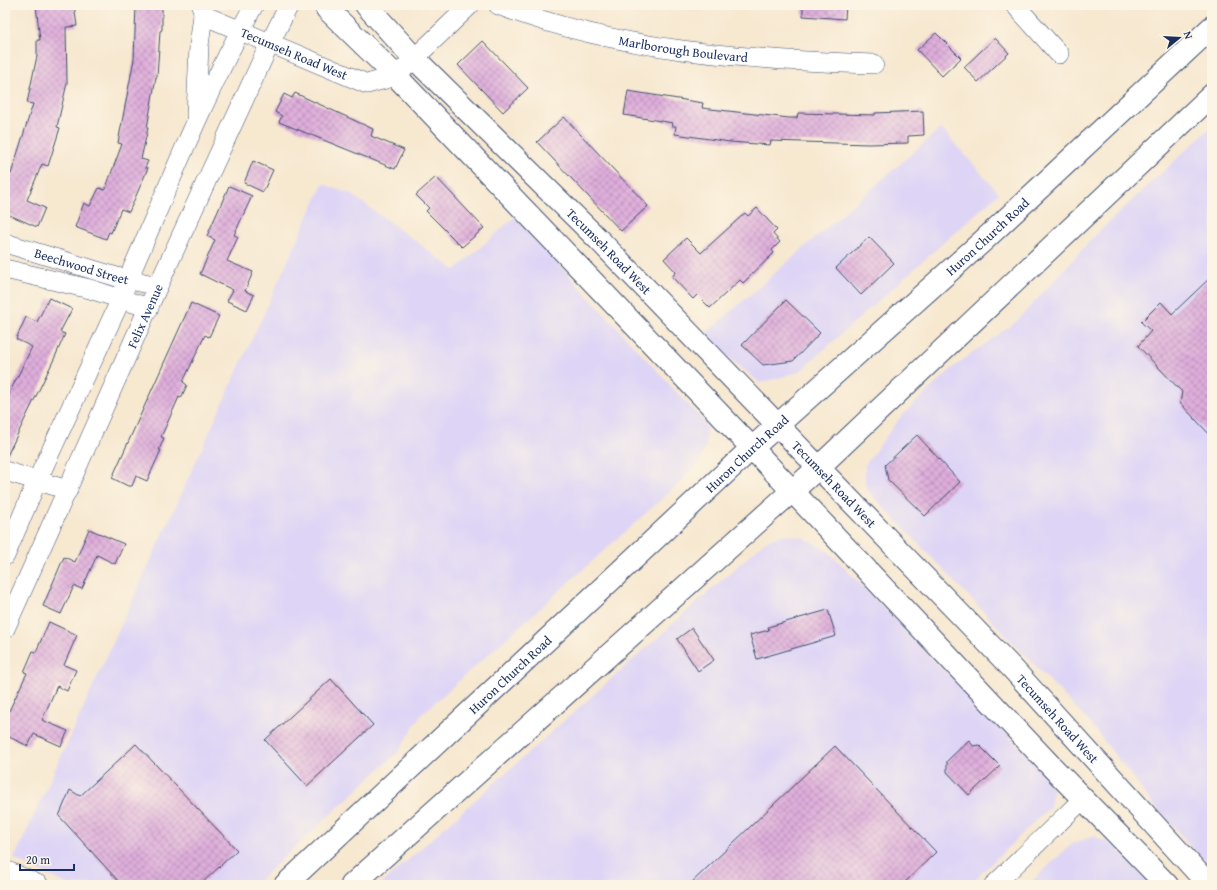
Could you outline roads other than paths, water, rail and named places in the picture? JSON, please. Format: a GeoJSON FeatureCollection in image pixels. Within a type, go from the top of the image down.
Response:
{"type":"FeatureCollection","features":[{"type":"Feature","properties":{"kind":"main road"},"geometry":{"type":"LineString","coordinates":[[325,5],[327,9],[396,76],[752,448],[1083,799],[1167,885]]}},
{"type":"Feature","properties":{"kind":"main road","name":"Tecumseh Road West"},"geometry":{"type":"LineString","coordinates":[[366,5],[414,58],[599,240],[1012,668],[1209,885]]}},
{"type":"Feature","properties":{"kind":"main road","name":"Huron Church Road"},"geometry":{"type":"LineString","coordinates":[[285,885],[752,448],[984,240],[1212,27]]}},
{"type":"Feature","properties":{"kind":"main road"},"geometry":{"type":"LineString","coordinates":[[352,885],[792,492],[1212,95]]}},
{"type":"Feature","properties":{"kind":"street"},"geometry":{"type":"LineString","coordinates":[[5,556],[37,481],[121,300],[128,279],[196,125],[239,31],[254,5]]}},
{"type":"Feature","properties":{"kind":"street","name":"Felix Avenue"},"geometry":{"type":"LineString","coordinates":[[5,629],[158,286],[289,5]]}},
{"type":"Feature","properties":{"kind":"street"},"geometry":{"type":"LineString","coordinates":[[396,76],[470,5]]}},
{"type":"Feature","properties":{"kind":"street","name":"Marlborough Boulevard"},"geometry":{"type":"LineString","coordinates":[[498,5],[538,20],[636,44],[789,61],[874,64]]}},
{"type":"Feature","properties":{"kind":"street"},"geometry":{"type":"LineString","coordinates":[[1015,5],[1060,54]]}},
{"type":"Feature","properties":{"kind":"street"},"geometry":{"type":"LineString","coordinates":[[196,125],[202,10]]}},
{"type":"Feature","properties":{"kind":"street","name":"Tecumseh Road West"},"geometry":{"type":"LineString","coordinates":[[202,10],[239,31],[367,84],[396,76]]}},
{"type":"Feature","properties":{"kind":"street","name":"Beechwood Street"},"geometry":{"type":"LineString","coordinates":[[5,243],[128,279],[158,286]]}},
{"type":"Feature","properties":{"kind":"street","name":"Beechwood Street"},"geometry":{"type":"LineString","coordinates":[[5,269],[90,289],[149,308]]}},
{"type":"Feature","properties":{"kind":"street"},"geometry":{"type":"LineString","coordinates":[[5,471],[68,490]]}},
{"type":"Feature","properties":{"kind":"street"},"geometry":{"type":"LineString","coordinates":[[994,885],[1083,799]]}},
{"type":"Feature","properties":{"kind":"street"},"geometry":{"type":"LineString","coordinates":[[5,870],[39,885]]}}]}
